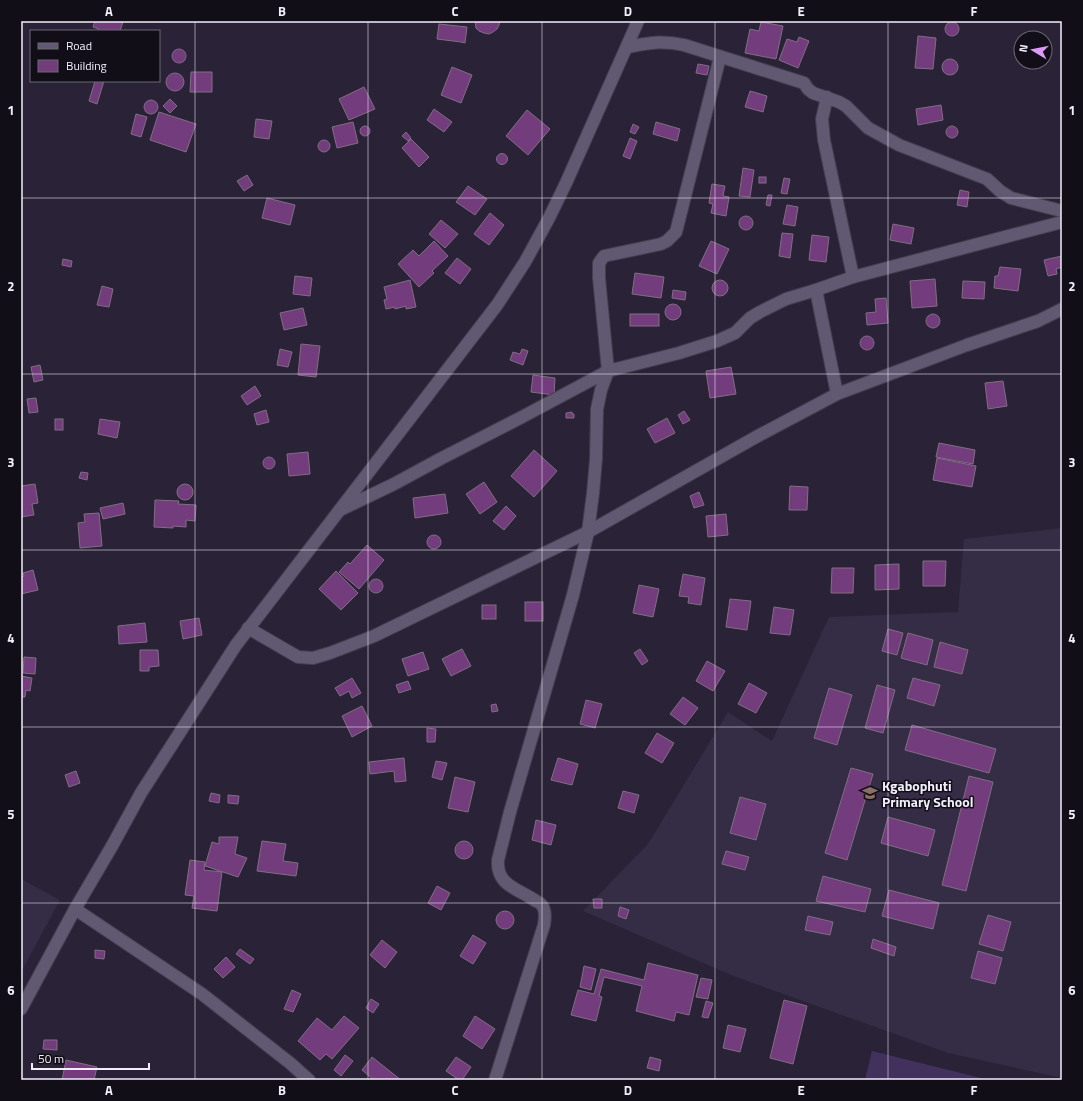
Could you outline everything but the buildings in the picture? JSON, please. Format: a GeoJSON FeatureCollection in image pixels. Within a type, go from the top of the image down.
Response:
{"type":"FeatureCollection","features":[{"type":"Feature","properties":{"kind":"street"},"geometry":{"type":"LineString","coordinates":[[21,1010],[75,909],[141,793],[236,645],[497,305],[525,262],[566,183],[638,21]]}},
{"type":"Feature","properties":{"kind":"street"},"geometry":{"type":"LineString","coordinates":[[627,47],[660,42],[684,45],[804,83],[811,91],[846,106],[868,128],[899,145],[987,179],[1000,191],[1011,198],[1062,211]]}},
{"type":"Feature","properties":{"kind":"street"},"geometry":{"type":"LineString","coordinates":[[495,1080],[544,925],[545,915],[543,905],[505,883],[498,868],[498,860],[510,812],[573,595],[588,532],[596,459],[597,409],[601,390],[608,371],[599,278],[599,263],[604,256],[661,244],[667,241],[676,232],[720,57]]}},
{"type":"Feature","properties":{"kind":"street"},"geometry":{"type":"LineString","coordinates":[[827,97],[822,119],[824,140],[852,277]]}},
{"type":"Feature","properties":{"kind":"street"},"geometry":{"type":"LineString","coordinates":[[337,512],[394,484],[608,371],[717,341],[735,333],[750,318],[760,312],[786,300],[852,277],[1062,222]]}},
{"type":"Feature","properties":{"kind":"street"},"geometry":{"type":"LineString","coordinates":[[816,290],[837,394]]}},
{"type":"Feature","properties":{"kind":"street"},"geometry":{"type":"LineString","coordinates":[[248,628],[298,657],[312,658],[374,636],[588,532],[756,437],[837,394],[967,345],[1038,321],[1062,309]]}},
{"type":"Feature","properties":{"kind":"street"},"geometry":{"type":"LineString","coordinates":[[75,909],[202,994],[290,1063],[309,1080]]}},
{"type":"Feature","properties":{"kind":"shaded area","name":"Kgabophuti Primary School"},"geometry":{"type":"Polygon","coordinates":[[[1062,528],[1062,1078],[948,1053],[736,977],[583,911],[648,844],[728,712],[772,741],[829,617],[958,612],[964,539],[1062,528]]]}},
{"type":"Feature","properties":{"kind":"shaded area"},"geometry":{"type":"Polygon","coordinates":[[[21,879],[60,900],[21,972],[21,879]]]}},
{"type":"Feature","properties":{"kind":"shaded area"},"geometry":{"type":"Polygon","coordinates":[[[872,1051],[989,1080],[865,1080],[872,1051]]]}},
{"type":"Feature","properties":{"kind":"place","name":"Kgabophuti Primary School"},"geometry":{"type":"Point","coordinates":[870,793]}}]}
